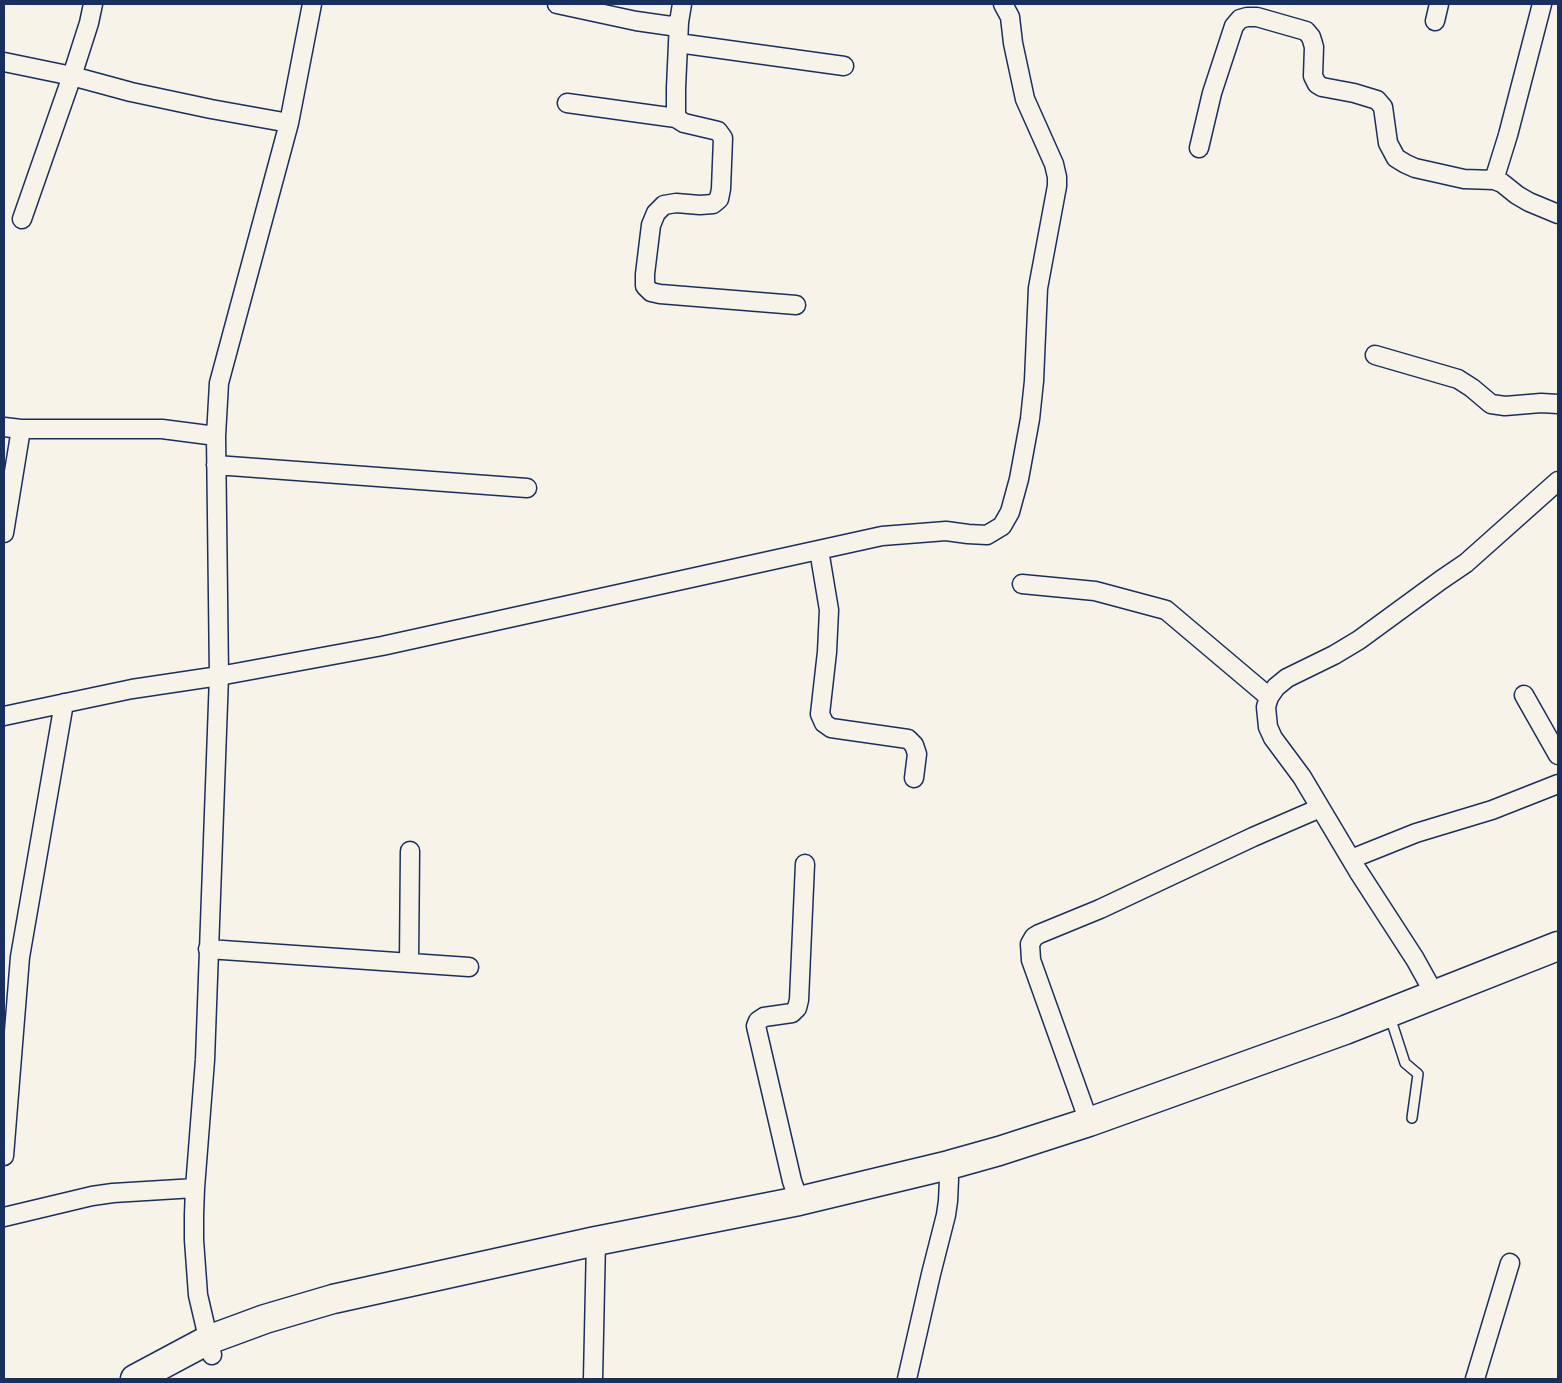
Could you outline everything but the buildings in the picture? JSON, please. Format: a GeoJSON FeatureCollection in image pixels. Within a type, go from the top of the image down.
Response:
{"type":"FeatureCollection","features":[{"type":"Feature","properties":{"kind":"highway"},"geometry":{"type":"LineString","coordinates":[[596,1249],[978,1157],[1089,1122],[1345,1030],[1558,946]]}},
{"type":"Feature","properties":{"kind":"highway"},"geometry":{"type":"LineString","coordinates":[[135,1379],[210,1347],[265,1318],[333,1299],[596,1249],[798,1214],[949,1179],[1016,1161],[1078,1141],[1157,1109],[1393,1026],[1558,963]]}},
{"type":"Feature","properties":{"kind":"highway"},"geometry":{"type":"LineString","coordinates":[[164,1379],[195,1362],[210,1347]]}},
{"type":"Feature","properties":{"kind":"street"},"geometry":{"type":"LineString","coordinates":[[22,218],[72,76],[93,4]]}},
{"type":"Feature","properties":{"kind":"street"},"geometry":{"type":"LineString","coordinates":[[210,1347],[198,1295],[194,1240],[195,1188],[205,1060],[219,676],[216,436],[219,383],[288,123],[312,4]]}},
{"type":"Feature","properties":{"kind":"street"},"geometry":{"type":"LineString","coordinates":[[556,4],[671,26],[679,22]]}},
{"type":"Feature","properties":{"kind":"street"},"geometry":{"type":"LineString","coordinates":[[676,118],[679,22],[682,4]]}},
{"type":"Feature","properties":{"kind":"street"},"geometry":{"type":"LineString","coordinates":[[4,716],[156,685],[219,676],[382,646],[882,536],[946,531],[987,535],[1002,526],[1010,512],[1019,479],[1030,419],[1034,381],[1038,288],[1057,186],[1054,164],[1025,99],[1013,43],[1010,17],[1004,4]]}},
{"type":"Feature","properties":{"kind":"street"},"geometry":{"type":"LineString","coordinates":[[1435,21],[1439,4]]}},
{"type":"Feature","properties":{"kind":"street"},"geometry":{"type":"LineString","coordinates":[[1494,180],[1508,135],[1542,4]]}},
{"type":"Feature","properties":{"kind":"street"},"geometry":{"type":"LineString","coordinates":[[1199,148],[1212,93],[1234,26],[1240,19],[1257,17],[1306,31],[1311,36],[1314,48],[1313,76],[1317,84],[1322,87],[1354,93],[1377,100],[1383,107],[1388,143],[1396,158],[1415,168],[1464,180],[1494,180],[1502,183],[1517,195],[1530,202],[1558,214]]}},
{"type":"Feature","properties":{"kind":"street"},"geometry":{"type":"LineString","coordinates":[[678,43],[844,66]]}},
{"type":"Feature","properties":{"kind":"street"},"geometry":{"type":"LineString","coordinates":[[4,62],[72,76],[147,95],[288,123]]}},
{"type":"Feature","properties":{"kind":"street"},"geometry":{"type":"LineString","coordinates":[[567,103],[676,118],[684,123],[718,131],[723,138],[719,199],[713,204],[700,206],[676,203],[664,205],[656,214],[651,225],[645,274],[645,286],[651,292],[796,306]]}},
{"type":"Feature","properties":{"kind":"street"},"geometry":{"type":"LineString","coordinates":[[1376,355],[1458,379],[1491,404],[1505,406],[1541,403],[1558,404]]}},
{"type":"Feature","properties":{"kind":"street"},"geometry":{"type":"LineString","coordinates":[[4,427],[21,429],[162,429],[216,436]]}},
{"type":"Feature","properties":{"kind":"street"},"geometry":{"type":"LineString","coordinates":[[4,533],[6,511],[21,429]]}},
{"type":"Feature","properties":{"kind":"street"},"geometry":{"type":"LineString","coordinates":[[216,465],[527,488]]}},
{"type":"Feature","properties":{"kind":"street"},"geometry":{"type":"LineString","coordinates":[[1436,995],[1302,778],[1273,738],[1268,728],[1266,707],[1269,697],[1276,687],[1287,678],[1334,655],[1359,640],[1466,562],[1558,481]]}},
{"type":"Feature","properties":{"kind":"street"},"geometry":{"type":"LineString","coordinates":[[819,550],[828,610],[827,652],[820,714],[824,723],[832,728],[908,739],[914,745],[917,754],[914,778]]}},
{"type":"Feature","properties":{"kind":"street"},"geometry":{"type":"LineString","coordinates":[[1022,584],[1095,591],[1166,610],[1269,697]]}},
{"type":"Feature","properties":{"kind":"street"},"geometry":{"type":"LineString","coordinates":[[1524,695],[1558,755]]}},
{"type":"Feature","properties":{"kind":"street"},"geometry":{"type":"LineString","coordinates":[[4,1156],[10,998],[22,948],[64,703]]}},
{"type":"Feature","properties":{"kind":"street"},"geometry":{"type":"LineString","coordinates":[[1351,859],[1416,833],[1492,810],[1558,784]]}},
{"type":"Feature","properties":{"kind":"street"},"geometry":{"type":"LineString","coordinates":[[1089,1122],[1031,960],[1030,944],[1034,937],[1100,909],[1253,837],[1320,808]]}},
{"type":"Feature","properties":{"kind":"street"},"geometry":{"type":"LineString","coordinates":[[409,963],[410,851]]}},
{"type":"Feature","properties":{"kind":"street"},"geometry":{"type":"LineString","coordinates":[[800,1201],[790,1171],[756,1026],[758,1020],[764,1017],[792,1013],[797,1008],[799,1000],[805,864]]}},
{"type":"Feature","properties":{"kind":"street"},"geometry":{"type":"LineString","coordinates":[[208,949],[469,967]]}},
{"type":"Feature","properties":{"kind":"street"},"geometry":{"type":"LineString","coordinates":[[907,1379],[946,1215],[949,1179]]}},
{"type":"Feature","properties":{"kind":"street"},"geometry":{"type":"LineString","coordinates":[[4,1216],[92,1196],[195,1188]]}},
{"type":"Feature","properties":{"kind":"street"},"geometry":{"type":"LineString","coordinates":[[594,1379],[596,1249]]}},
{"type":"Feature","properties":{"kind":"street"},"geometry":{"type":"LineString","coordinates":[[1475,1379],[1510,1263]]}},
{"type":"Feature","properties":{"kind":"lane"},"geometry":{"type":"LineString","coordinates":[[1393,1026],[1405,1063],[1418,1074],[1412,1118]]}}]}
